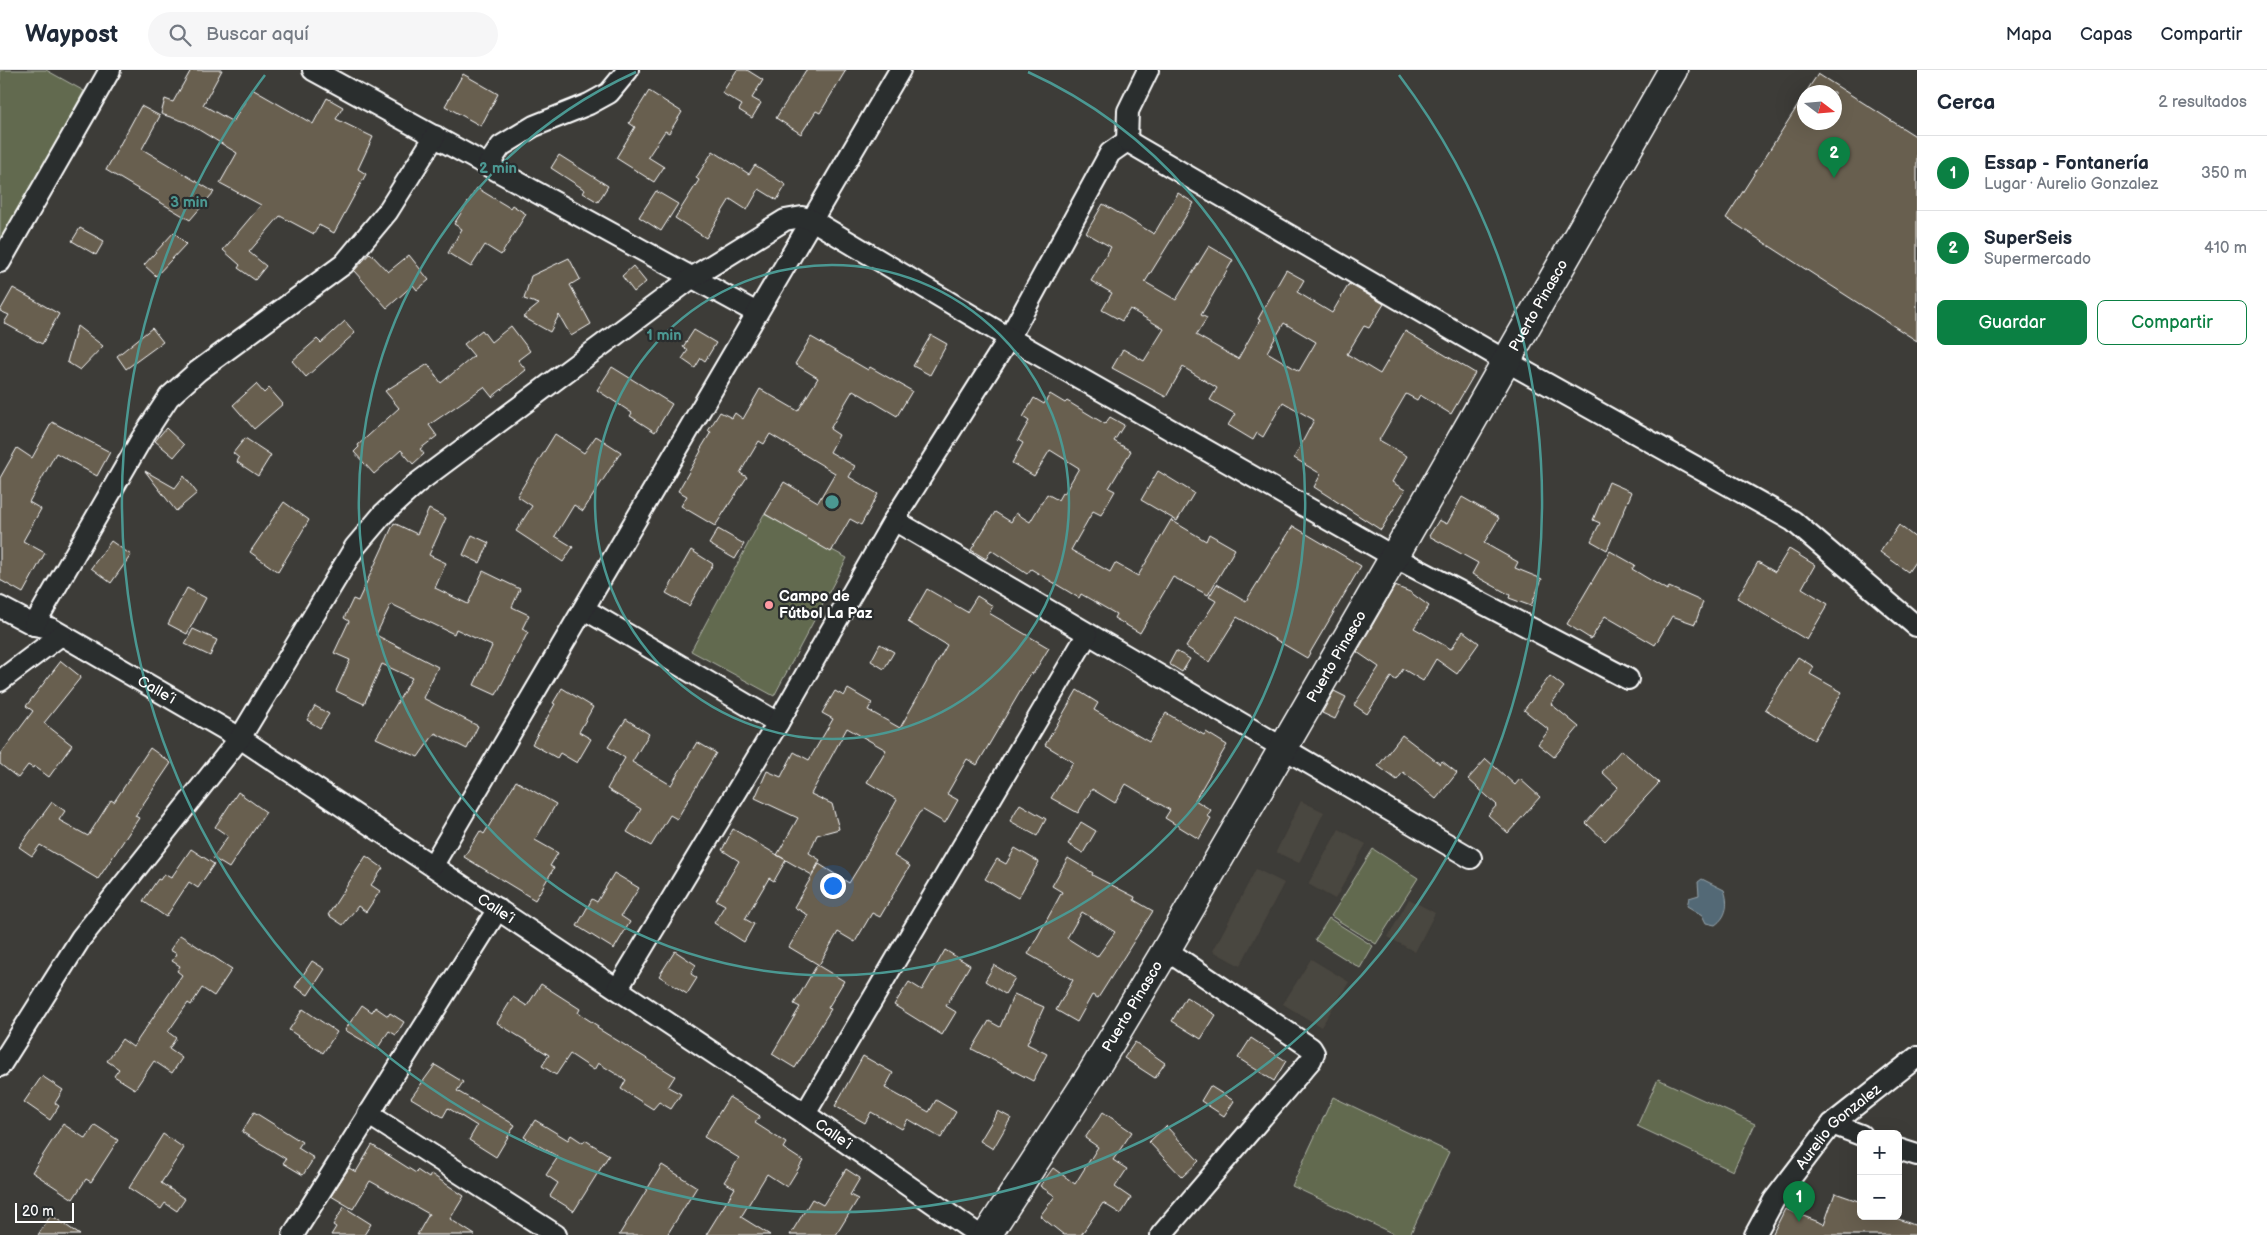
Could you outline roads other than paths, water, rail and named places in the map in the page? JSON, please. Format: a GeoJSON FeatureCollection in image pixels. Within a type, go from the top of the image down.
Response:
{"type":"FeatureCollection","features":[{"type":"Feature","properties":{"kind":"street"},"geometry":{"type":"LineString","coordinates":[[313,70],[758,313]]}},
{"type":"Feature","properties":{"kind":"street"},"geometry":{"type":"LineString","coordinates":[[488,165],[501,146],[534,126],[589,104],[609,93],[628,70]]}},
{"type":"Feature","properties":{"kind":"street"},"geometry":{"type":"LineString","coordinates":[[433,865],[900,70]]}},
{"type":"Feature","properties":{"kind":"street"},"geometry":{"type":"LineString","coordinates":[[1127,141],[1128,111],[1148,70]]}},
{"type":"Feature","properties":{"kind":"street","name":"Puerto Pinasco"},"geometry":{"type":"LineString","coordinates":[[987,1235],[1089,1078],[1166,950],[1673,70]]}},
{"type":"Feature","properties":{"kind":"street"},"geometry":{"type":"LineString","coordinates":[[0,262],[102,73]]}},
{"type":"Feature","properties":{"kind":"street"},"geometry":{"type":"LineString","coordinates":[[34,625],[142,438],[169,397],[198,371],[344,264],[388,211],[435,136]]}},
{"type":"Feature","properties":{"kind":"street"},"geometry":{"type":"LineString","coordinates":[[618,988],[778,723],[894,520],[1009,338],[1110,153],[1127,141]]}},
{"type":"Feature","properties":{"kind":"street"},"geometry":{"type":"LineString","coordinates":[[1127,141],[1506,361],[1793,521],[1916,626]]}},
{"type":"Feature","properties":{"kind":"street"},"geometry":{"type":"LineString","coordinates":[[0,1066],[81,938],[240,738],[355,547],[383,514],[416,484],[693,276],[785,220],[802,218],[812,220],[1009,338],[1394,557],[1628,679]]}},
{"type":"Feature","properties":{"kind":"street"},"geometry":{"type":"LineString","coordinates":[[894,520],[1088,635],[1283,746],[1471,858]]}},
{"type":"Feature","properties":{"kind":"street","name":"Calle´i"},"geometry":{"type":"LineString","coordinates":[[0,607],[34,625],[50,628],[61,634],[240,738],[618,988],[805,1114],[979,1235]]}},
{"type":"Feature","properties":{"kind":"street"},"geometry":{"type":"LineString","coordinates":[[584,609],[778,723]]}},
{"type":"Feature","properties":{"kind":"street"},"geometry":{"type":"LineString","coordinates":[[0,681],[61,634]]}},
{"type":"Feature","properties":{"kind":"street"},"geometry":{"type":"LineString","coordinates":[[805,1114],[1088,635]]}},
{"type":"Feature","properties":{"kind":"street"},"geometry":{"type":"LineString","coordinates":[[293,1235],[498,909]]}},
{"type":"Feature","properties":{"kind":"street"},"geometry":{"type":"LineString","coordinates":[[1161,1235],[1311,1060],[1314,1053],[1311,1048],[1166,950]]}},
{"type":"Feature","properties":{"kind":"street","name":"Aurelio Gonzalez"},"geometry":{"type":"LineString","coordinates":[[1756,1235],[1774,1200],[1832,1124],[1917,1057]]}},
{"type":"Feature","properties":{"kind":"street"},"geometry":{"type":"LineString","coordinates":[[368,1114],[556,1235]]}},
{"type":"Feature","properties":{"kind":"street"},"geometry":{"type":"LineString","coordinates":[[1832,1124],[1857,1133]]}},
{"type":"Feature","properties":{"kind":"street"},"geometry":{"type":"LineString","coordinates":[[1902,1150],[1917,1156]]}},
{"type":"Feature","properties":{"kind":"water"},"geometry":{"type":"Polygon","coordinates":[[[1702,879],[1724,890],[1726,895],[1726,909],[1722,918],[1715,925],[1706,923],[1702,915],[1687,906],[1689,898],[1699,895],[1698,882],[1702,879]]]}},
{"type":"Feature","properties":{"kind":"place","name":"SuperSeis"},"geometry":{"type":"Point","coordinates":[1834,178]}},
{"type":"Feature","properties":{"kind":"place","name":"Campo de Fútbol La Paz"},"geometry":{"type":"Point","coordinates":[769,605]}},
{"type":"Feature","properties":{"kind":"place","name":"Essap - Fontanería"},"geometry":{"type":"Point","coordinates":[1799,1222]}}]}
